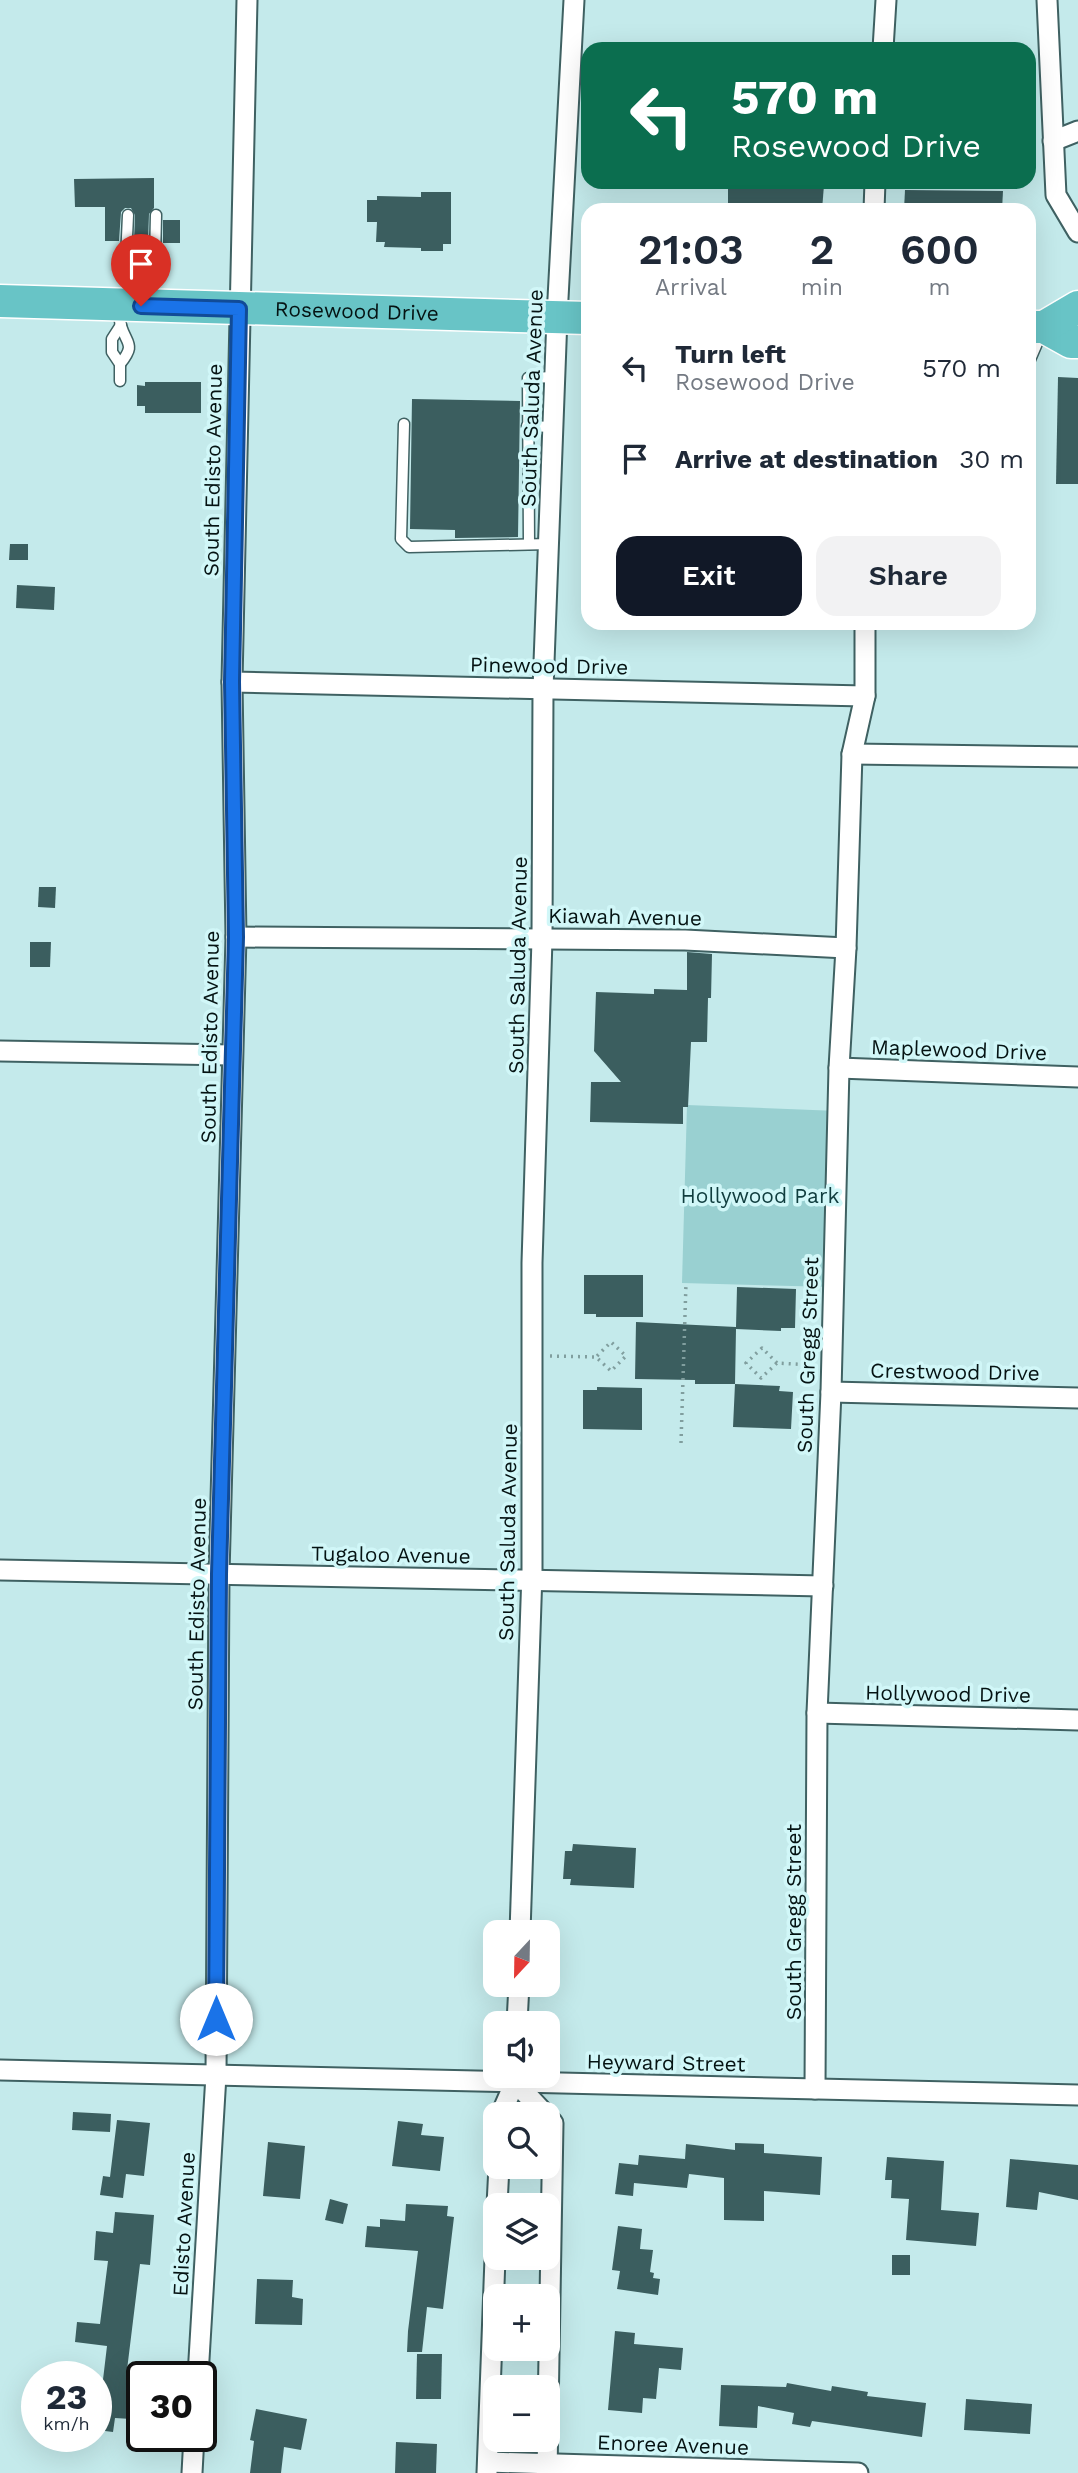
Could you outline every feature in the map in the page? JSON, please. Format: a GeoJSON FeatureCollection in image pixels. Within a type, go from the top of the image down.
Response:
{"type":"FeatureCollection","features":[{"type":"Feature","properties":{"kind":"main road","name":"Rosewood Drive"},"geometry":{"type":"LineString","coordinates":[[0,301],[120,315],[239,309],[573,318]]}},
{"type":"Feature","properties":{"kind":"main road"},"geometry":{"type":"LineString","coordinates":[[1037,327],[1078,307]]}},
{"type":"Feature","properties":{"kind":"main road"},"geometry":{"type":"LineString","coordinates":[[1037,327],[1071,342],[1078,342]]}},
{"type":"Feature","properties":{"kind":"street","name":"South Edisto Avenue"},"geometry":{"type":"LineString","coordinates":[[216,2075],[219,1574],[236,937],[232,682],[247,0]]}},
{"type":"Feature","properties":{"kind":"street","name":"South Saluda Avenue"},"geometry":{"type":"LineString","coordinates":[[520,1920],[532,1580],[533,1263],[542,939],[543,689],[539,544],[551,488],[555,377],[573,318],[575,0]]}},
{"type":"Feature","properties":{"kind":"street"},"geometry":{"type":"LineString","coordinates":[[884,42],[887,0]]}},
{"type":"Feature","properties":{"kind":"street"},"geometry":{"type":"LineString","coordinates":[[1047,0],[1056,195],[1078,232]]}},
{"type":"Feature","properties":{"kind":"street"},"geometry":{"type":"LineString","coordinates":[[1053,141],[1078,131]]}},
{"type":"Feature","properties":{"kind":"street","name":"South Gregg Street"},"geometry":{"type":"LineString","coordinates":[[815,2089],[817,1713],[831,1392],[839,1068],[852,754],[865,695],[865,630]]}},
{"type":"Feature","properties":{"kind":"street","name":"Pinewood Drive"},"geometry":{"type":"LineString","coordinates":[[232,682],[865,695]]}},
{"type":"Feature","properties":{"kind":"street"},"geometry":{"type":"LineString","coordinates":[[852,754],[1078,757]]}},
{"type":"Feature","properties":{"kind":"street","name":"Kiawah Avenue"},"geometry":{"type":"LineString","coordinates":[[236,937],[685,940],[846,948]]}},
{"type":"Feature","properties":{"kind":"street"},"geometry":{"type":"LineString","coordinates":[[0,1051],[232,1055]]}},
{"type":"Feature","properties":{"kind":"street","name":"Maplewood Drive"},"geometry":{"type":"LineString","coordinates":[[839,1068],[1078,1077]]}},
{"type":"Feature","properties":{"kind":"street","name":"Crestwood Drive"},"geometry":{"type":"LineString","coordinates":[[831,1392],[1078,1398]]}},
{"type":"Feature","properties":{"kind":"street","name":"Tugaloo Avenue"},"geometry":{"type":"LineString","coordinates":[[0,1570],[823,1586]]}},
{"type":"Feature","properties":{"kind":"street","name":"Hollywood Drive"},"geometry":{"type":"LineString","coordinates":[[817,1713],[1078,1720]]}},
{"type":"Feature","properties":{"kind":"street","name":"Heyward Street"},"geometry":{"type":"LineString","coordinates":[[0,2070],[483,2079]]}},
{"type":"Feature","properties":{"kind":"street","name":"Edisto Avenue"},"geometry":{"type":"LineString","coordinates":[[199,2361],[216,2075]]}},
{"type":"Feature","properties":{"kind":"street","name":"Heyward Street"},"geometry":{"type":"LineString","coordinates":[[560,2080],[1078,2095]]}},
{"type":"Feature","properties":{"kind":"street"},"geometry":{"type":"LineString","coordinates":[[523,2088],[535,2102]]}},
{"type":"Feature","properties":{"kind":"street"},"geometry":{"type":"LineString","coordinates":[[548,2468],[552,2179]]}},
{"type":"Feature","properties":{"kind":"street"},"geometry":{"type":"LineString","coordinates":[[487,2467],[495,2270]]}},
{"type":"Feature","properties":{"kind":"street"},"geometry":{"type":"LineString","coordinates":[[192,2473],[193,2452]]}},
{"type":"Feature","properties":{"kind":"street","name":"Enoree Avenue"},"geometry":{"type":"LineString","coordinates":[[487,2467],[858,2473]]}},
{"type":"Feature","properties":{"kind":"lane"},"geometry":{"type":"LineString","coordinates":[[126,258],[128,215]]}},
{"type":"Feature","properties":{"kind":"lane"},"geometry":{"type":"LineString","coordinates":[[155,259],[156,215]]}},
{"type":"Feature","properties":{"kind":"lane"},"geometry":{"type":"LineString","coordinates":[[120,315],[112,339],[112,352],[120,364],[120,381]]}},
{"type":"Feature","properties":{"kind":"lane"},"geometry":{"type":"LineString","coordinates":[[404,424],[401,539],[409,547],[539,544],[528,487],[528,378],[555,377]]}},
{"type":"Feature","properties":{"kind":"lane"},"geometry":{"type":"LineString","coordinates":[[527,426],[553,427]]}},
{"type":"Feature","properties":{"kind":"lane"},"geometry":{"type":"LineString","coordinates":[[528,487],[551,488]]}},
{"type":"Feature","properties":{"kind":"path"},"geometry":{"type":"LineString","coordinates":[[681,1443],[686,1283]]}},
{"type":"Feature","properties":{"kind":"path"},"geometry":{"type":"LineString","coordinates":[[548,1356],[596,1357],[611,1371],[626,1356],[611,1342],[596,1357]]}},
{"type":"Feature","properties":{"kind":"path"},"geometry":{"type":"LineString","coordinates":[[777,1363],[761,1378],[746,1363],[762,1348],[777,1363],[831,1366]]}},
{"type":"Feature","properties":{"kind":"green space","name":"Hollywood Park"},"geometry":{"type":"Polygon","coordinates":[[[687,1105],[838,1111],[832,1287],[682,1283],[687,1105]]]}},
{"type":"Feature","properties":{"kind":"building"},"geometry":{"type":"Polygon","coordinates":[[[154,178],[154,208],[149,214],[148,242],[134,242],[135,215],[131,208],[125,208],[121,212],[119,241],[105,241],[105,207],[75,207],[74,179],[154,178]]]}},
{"type":"Feature","properties":{"kind":"building"},"geometry":{"type":"Polygon","coordinates":[[[728,189],[824,189],[823,203],[728,203],[728,189]]]}},
{"type":"Feature","properties":{"kind":"building"},"geometry":{"type":"Polygon","coordinates":[[[905,190],[1003,191],[1002,203],[904,203],[905,190]]]}},
{"type":"Feature","properties":{"kind":"building"},"geometry":{"type":"Polygon","coordinates":[[[421,192],[451,192],[451,244],[443,244],[443,251],[421,251],[421,248],[384,247],[385,242],[376,242],[377,222],[367,222],[367,200],[377,200],[377,196],[421,197],[421,192]]]}},
{"type":"Feature","properties":{"kind":"building"},"geometry":{"type":"Polygon","coordinates":[[[163,220],[180,220],[180,243],[163,243],[163,220]]]}},
{"type":"Feature","properties":{"kind":"building"},"geometry":{"type":"Polygon","coordinates":[[[1058,377],[1078,378],[1078,484],[1056,484],[1058,377]]]}},
{"type":"Feature","properties":{"kind":"building"},"geometry":{"type":"Polygon","coordinates":[[[145,382],[201,382],[201,413],[145,413],[145,406],[137,406],[137,385],[145,386],[145,382]]]}},
{"type":"Feature","properties":{"kind":"building"},"geometry":{"type":"Polygon","coordinates":[[[412,399],[520,401],[518,537],[455,538],[455,530],[410,529],[412,399]]]}},
{"type":"Feature","properties":{"kind":"building"},"geometry":{"type":"Polygon","coordinates":[[[10,544],[28,544],[28,560],[9,560],[10,544]]]}},
{"type":"Feature","properties":{"kind":"building"},"geometry":{"type":"Polygon","coordinates":[[[17,585],[55,587],[54,610],[16,608],[17,585]]]}},
{"type":"Feature","properties":{"kind":"building"},"geometry":{"type":"Polygon","coordinates":[[[39,887],[56,887],[55,908],[38,907],[39,887]]]}},
{"type":"Feature","properties":{"kind":"building"},"geometry":{"type":"Polygon","coordinates":[[[30,942],[51,942],[50,967],[30,967],[30,942]]]}},
{"type":"Feature","properties":{"kind":"building"},"geometry":{"type":"Polygon","coordinates":[[[687,952],[712,954],[711,998],[708,998],[707,1042],[691,1042],[688,1107],[683,1107],[683,1124],[590,1122],[591,1082],[621,1082],[594,1051],[596,992],[654,994],[654,989],[687,990],[687,952]]]}},
{"type":"Feature","properties":{"kind":"building"},"geometry":{"type":"Polygon","coordinates":[[[584,1275],[643,1275],[643,1317],[596,1317],[596,1314],[584,1314],[584,1275]]]}},
{"type":"Feature","properties":{"kind":"building"},"geometry":{"type":"Polygon","coordinates":[[[737,1287],[796,1289],[795,1328],[781,1328],[781,1331],[736,1329],[735,1384],[635,1379],[636,1322],[736,1327],[737,1287]]]}},
{"type":"Feature","properties":{"kind":"building"},"geometry":{"type":"Polygon","coordinates":[[[735,1384],[780,1386],[779,1391],[793,1392],[791,1429],[733,1427],[735,1384]]]}},
{"type":"Feature","properties":{"kind":"building"},"geometry":{"type":"Polygon","coordinates":[[[597,1387],[642,1388],[642,1430],[583,1429],[583,1390],[597,1390],[597,1387]]]}},
{"type":"Feature","properties":{"kind":"building"},"geometry":{"type":"Polygon","coordinates":[[[573,1844],[636,1848],[634,1888],[570,1885],[571,1879],[563,1879],[565,1851],[572,1851],[573,1844]]]}},
{"type":"Feature","properties":{"kind":"building"},"geometry":{"type":"Polygon","coordinates":[[[73,2112],[111,2114],[110,2132],[72,2130],[73,2112]]]}},
{"type":"Feature","properties":{"kind":"building"},"geometry":{"type":"Polygon","coordinates":[[[117,2120],[150,2123],[144,2176],[126,2174],[123,2198],[100,2195],[103,2176],[110,2177],[117,2120]]]}},
{"type":"Feature","properties":{"kind":"building"},"geometry":{"type":"Polygon","coordinates":[[[398,2121],[423,2124],[421,2135],[444,2137],[440,2171],[392,2166],[398,2121]]]}},
{"type":"Feature","properties":{"kind":"building"},"geometry":{"type":"Polygon","coordinates":[[[268,2142],[305,2146],[300,2199],[263,2196],[268,2142]]]}},
{"type":"Feature","properties":{"kind":"building"},"geometry":{"type":"Polygon","coordinates":[[[735,2143],[764,2144],[764,2153],[822,2157],[820,2195],[764,2191],[764,2221],[724,2220],[724,2178],[689,2174],[687,2188],[634,2183],[633,2196],[615,2194],[619,2163],[638,2165],[639,2155],[685,2159],[686,2144],[735,2150],[735,2143]]]}},
{"type":"Feature","properties":{"kind":"building"},"geometry":{"type":"Polygon","coordinates":[[[887,2157],[944,2161],[941,2210],[979,2213],[976,2246],[906,2240],[909,2199],[891,2198],[892,2180],[885,2180],[887,2157]]]}},
{"type":"Feature","properties":{"kind":"building"},"geometry":{"type":"Polygon","coordinates":[[[1010,2159],[1078,2165],[1078,2200],[1039,2192],[1037,2210],[1006,2207],[1010,2159]]]}},
{"type":"Feature","properties":{"kind":"building"},"geometry":{"type":"Polygon","coordinates":[[[330,2199],[348,2204],[343,2224],[325,2220],[330,2199]]]}},
{"type":"Feature","properties":{"kind":"building"},"geometry":{"type":"Polygon","coordinates":[[[406,2204],[448,2206],[447,2216],[454,2217],[443,2309],[427,2307],[422,2352],[407,2352],[418,2251],[365,2247],[367,2226],[380,2227],[380,2219],[405,2221],[406,2204]]]}},
{"type":"Feature","properties":{"kind":"building"},"geometry":{"type":"Polygon","coordinates":[[[115,2212],[154,2215],[150,2265],[140,2264],[126,2361],[126,2419],[115,2418],[113,2432],[112,2361],[105,2361],[107,2346],[75,2342],[77,2322],[100,2324],[108,2261],[94,2260],[96,2231],[113,2233],[115,2212]]]}},
{"type":"Feature","properties":{"kind":"building"},"geometry":{"type":"Polygon","coordinates":[[[618,2226],[642,2229],[640,2249],[653,2250],[650,2272],[654,2273],[653,2278],[660,2279],[658,2295],[617,2289],[620,2271],[612,2270],[618,2226]]]}},
{"type":"Feature","properties":{"kind":"building"},"geometry":{"type":"Polygon","coordinates":[[[892,2255],[910,2255],[910,2275],[892,2275],[892,2255]]]}},
{"type":"Feature","properties":{"kind":"building"},"geometry":{"type":"Polygon","coordinates":[[[257,2279],[293,2280],[292,2297],[303,2299],[302,2325],[255,2324],[257,2279]]]}},
{"type":"Feature","properties":{"kind":"building"},"geometry":{"type":"Polygon","coordinates":[[[615,2331],[635,2333],[634,2344],[683,2348],[681,2370],[659,2368],[656,2399],[643,2398],[642,2413],[608,2410],[615,2331]]]}},
{"type":"Feature","properties":{"kind":"building"},"geometry":{"type":"Polygon","coordinates":[[[417,2354],[442,2354],[441,2399],[416,2399],[417,2354]]]}},
{"type":"Feature","properties":{"kind":"building"},"geometry":{"type":"Polygon","coordinates":[[[787,2383],[831,2391],[832,2386],[868,2392],[867,2396],[926,2403],[922,2437],[812,2421],[810,2427],[792,2424],[794,2413],[758,2406],[757,2428],[719,2426],[721,2385],[786,2387],[787,2383]]]}},
{"type":"Feature","properties":{"kind":"building"},"geometry":{"type":"Polygon","coordinates":[[[966,2399],[1032,2404],[1030,2434],[964,2430],[966,2399]]]}},
{"type":"Feature","properties":{"kind":"building"},"geometry":{"type":"Polygon","coordinates":[[[256,2409],[307,2419],[301,2450],[284,2447],[281,2473],[250,2473],[254,2441],[250,2440],[256,2409]]]}},
{"type":"Feature","properties":{"kind":"building"},"geometry":{"type":"Polygon","coordinates":[[[396,2442],[437,2444],[436,2473],[395,2473],[396,2442]]]}},
{"type":"Feature","properties":{"kind":"route"},"geometry":{"type":"LineString","coordinates":[[141,306],[239,309],[232,682],[236,937],[219,1574],[216,2019]]}}]}
